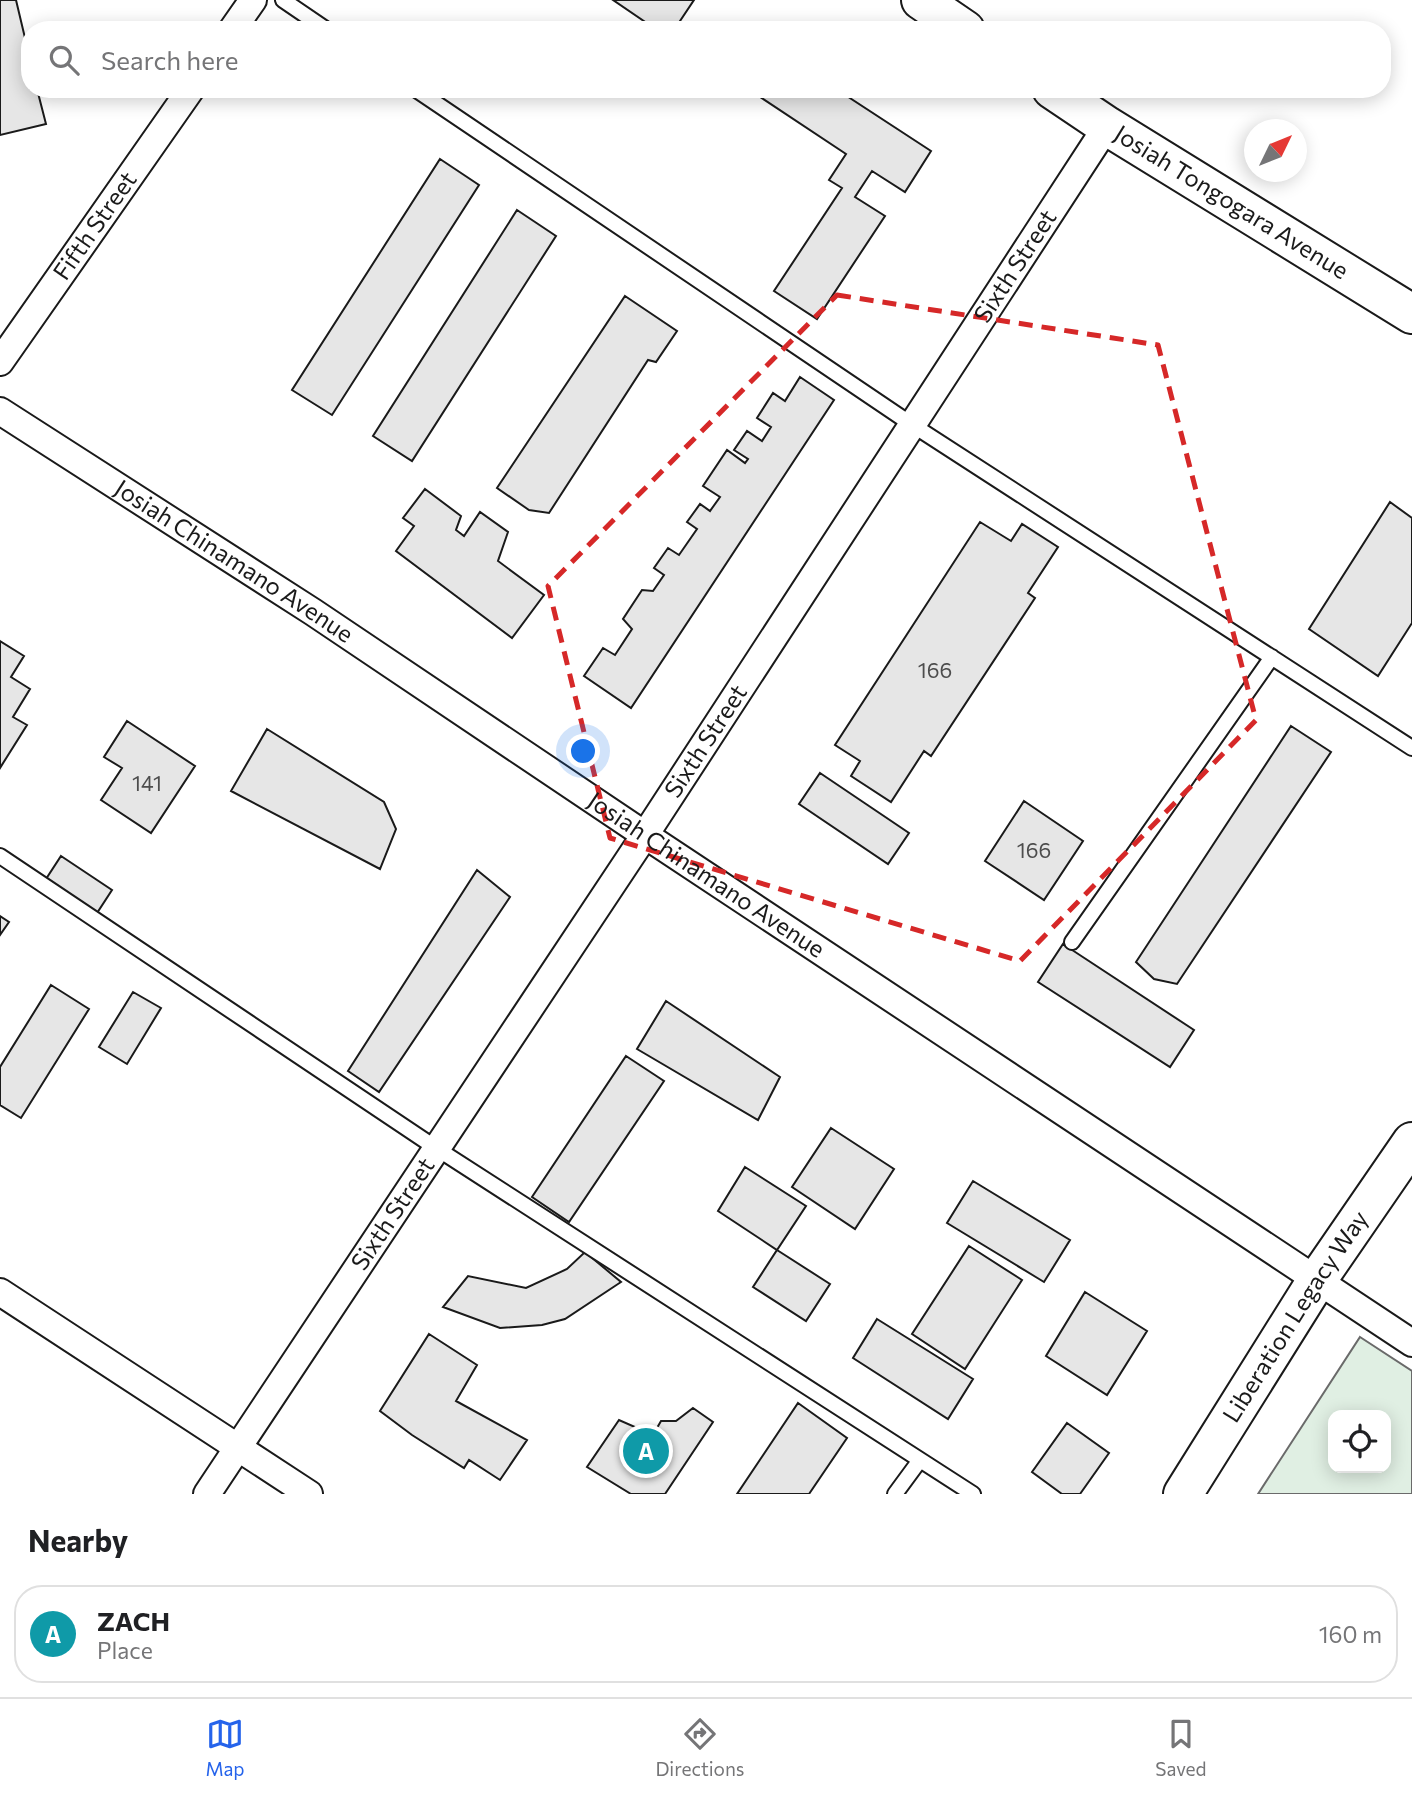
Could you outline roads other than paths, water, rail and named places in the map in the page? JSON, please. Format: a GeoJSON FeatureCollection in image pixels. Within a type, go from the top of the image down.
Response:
{"type":"FeatureCollection","features":[{"type":"Feature","properties":{"kind":"main road"},"geometry":{"type":"LineString","coordinates":[[921,0],[952,21]]}},
{"type":"Feature","properties":{"kind":"main road","name":"Josiah Tongogara Avenue"},"geometry":{"type":"LineString","coordinates":[[1065,98],[1107,127],[1412,314]]}},
{"type":"Feature","properties":{"kind":"main road","name":"Liberation Legacy Way"},"geometry":{"type":"LineString","coordinates":[[1183,1494],[1317,1280],[1412,1142]]}},
{"type":"Feature","properties":{"kind":"street"},"geometry":{"type":"LineString","coordinates":[[238,21],[253,0]]}},
{"type":"Feature","properties":{"kind":"street","name":"Fifth Street"},"geometry":{"type":"LineString","coordinates":[[0,362],[185,98]]}},
{"type":"Feature","properties":{"kind":"street","name":"Sixth Street"},"geometry":{"type":"LineString","coordinates":[[207,1494],[645,835],[1107,127]]}},
{"type":"Feature","properties":{"kind":"street","name":"Josiah Chinamano Avenue"},"geometry":{"type":"LineString","coordinates":[[0,411],[313,612],[1412,1343]]}},
{"type":"Feature","properties":{"kind":"street"},"geometry":{"type":"LineString","coordinates":[[0,1292],[309,1494]]}},
{"type":"Feature","properties":{"kind":"lane"},"geometry":{"type":"LineString","coordinates":[[283,0],[314,21]]}},
{"type":"Feature","properties":{"kind":"lane"},"geometry":{"type":"LineString","coordinates":[[428,98],[911,424],[1412,747]]}},
{"type":"Feature","properties":{"kind":"lane"},"geometry":{"type":"LineString","coordinates":[[1072,942],[1272,657]]}},
{"type":"Feature","properties":{"kind":"lane"},"geometry":{"type":"LineString","coordinates":[[0,856],[436,1147],[973,1494]]}},
{"type":"Feature","properties":{"kind":"lane"},"geometry":{"type":"LineString","coordinates":[[895,1494],[920,1460]]}},
{"type":"Feature","properties":{"kind":"place","name":"ZACH"},"geometry":{"type":"Point","coordinates":[646,1451]}}]}
